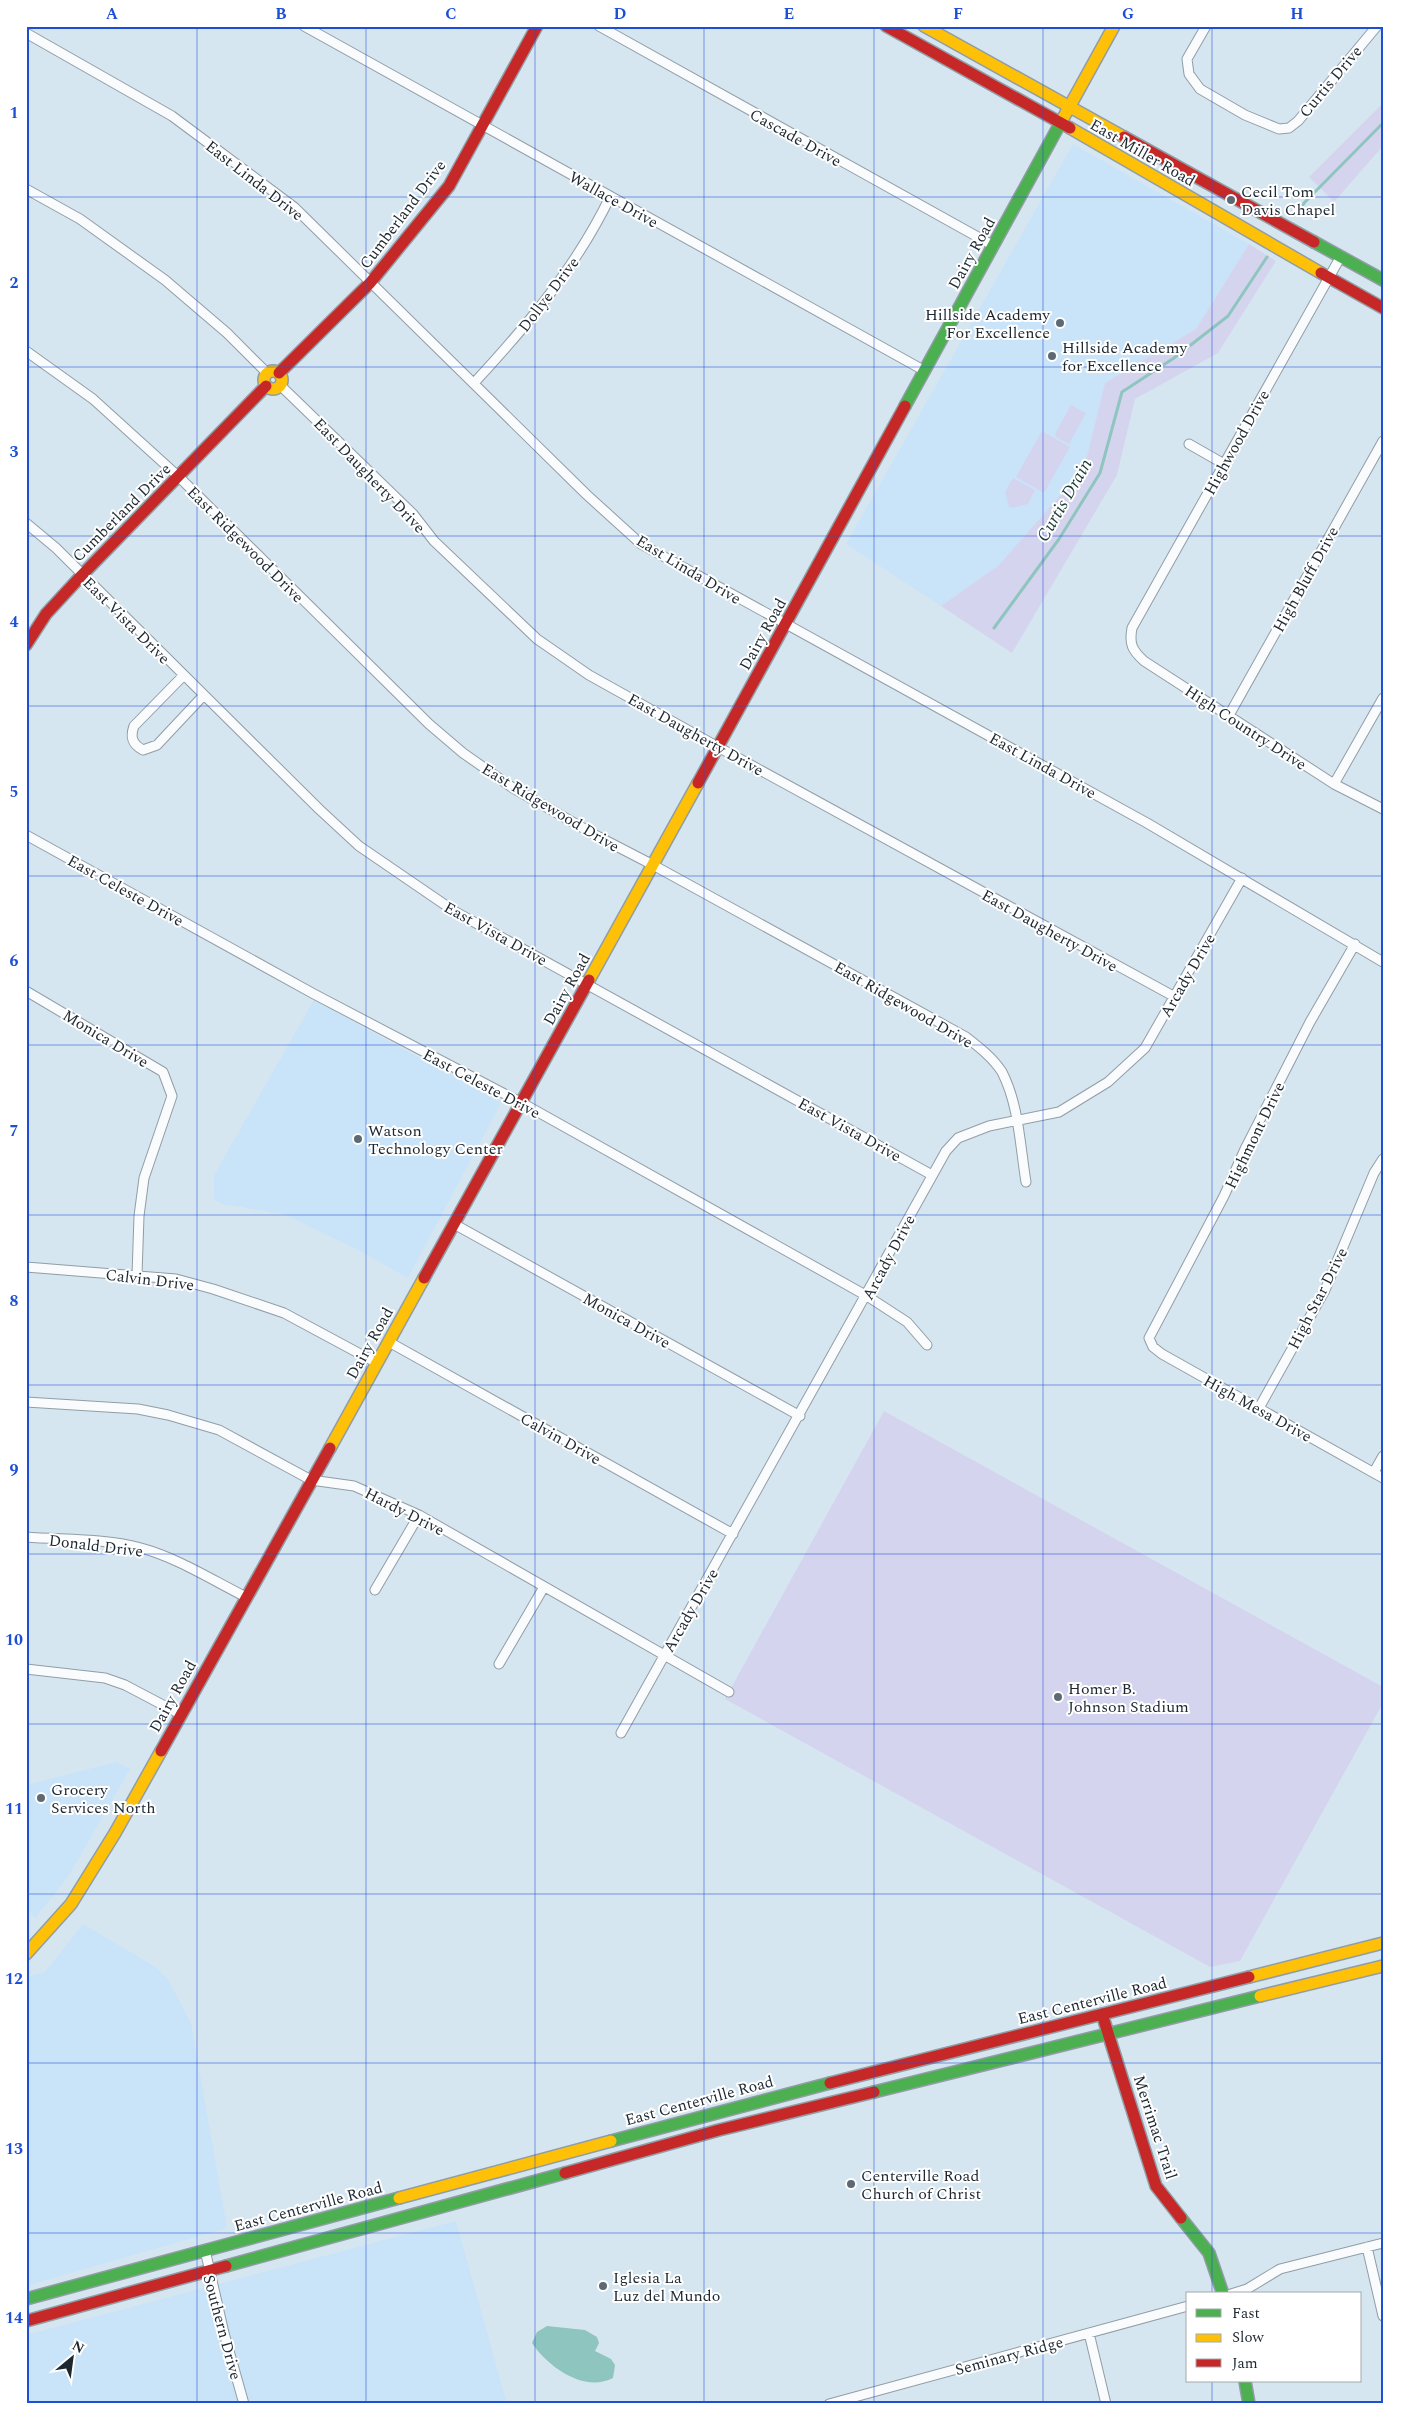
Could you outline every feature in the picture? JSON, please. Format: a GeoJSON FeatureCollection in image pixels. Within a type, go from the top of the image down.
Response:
{"type":"FeatureCollection","features":[{"type":"Feature","properties":{"kind":"main road","name":"Cumberland Drive"},"geometry":{"type":"LineString","coordinates":[[26,646],[46,614],[266,386],[264,380],[276,377],[370,283],[449,186],[537,26]]}},
{"type":"Feature","properties":{"kind":"main road","name":"East Miller Road"},"geometry":{"type":"LineString","coordinates":[[886,26],[1383,308]]}},
{"type":"Feature","properties":{"kind":"main road","name":"East Miller Road"},"geometry":{"type":"LineString","coordinates":[[924,26],[1383,280]]}},
{"type":"Feature","properties":{"kind":"main road","name":"Dairy Road"},"geometry":{"type":"LineString","coordinates":[[26,1954],[71,1904],[115,1833],[522,1104],[1114,26]]}},
{"type":"Feature","properties":{"kind":"main road","name":"East Centerville Road"},"geometry":{"type":"LineString","coordinates":[[26,2298],[545,2160],[716,2112],[1383,1942]]}},
{"type":"Feature","properties":{"kind":"main road"},"geometry":{"type":"LineString","coordinates":[[26,2321],[720,2130],[1383,1966]]}},
{"type":"Feature","properties":{"kind":"main road","name":"Merrimac Trail"},"geometry":{"type":"LineString","coordinates":[[1102,2014],[1156,2186],[1164,2199],[1184,2220],[1210,2255],[1222,2292]]}},
{"type":"Feature","properties":{"kind":"main road"},"geometry":{"type":"LineString","coordinates":[[905,2064],[911,2083]]}},
{"type":"Feature","properties":{"kind":"main road"},"geometry":{"type":"LineString","coordinates":[[716,2112],[720,2130]]}},
{"type":"Feature","properties":{"kind":"main road"},"geometry":{"type":"LineString","coordinates":[[545,2160],[551,2176]]}},
{"type":"Feature","properties":{"kind":"main road"},"geometry":{"type":"LineString","coordinates":[[391,2201],[395,2220]]}},
{"type":"Feature","properties":{"kind":"main road"},"geometry":{"type":"LineString","coordinates":[[1245,2382],[1250,2404]]}},
{"type":"Feature","properties":{"kind":"street","name":"Wallace Drive"},"geometry":{"type":"LineString","coordinates":[[304,26],[925,371]]}},
{"type":"Feature","properties":{"kind":"street","name":"Cascade Drive"},"geometry":{"type":"LineString","coordinates":[[598,26],[994,246]]}},
{"type":"Feature","properties":{"kind":"street","name":"Curtis Drive"},"geometry":{"type":"LineString","coordinates":[[1206,26],[1187,59],[1189,74],[1200,89],[1245,115],[1279,129],[1289,128],[1298,120],[1376,26]]}},
{"type":"Feature","properties":{"kind":"street","name":"East Linda Drive"},"geometry":{"type":"LineString","coordinates":[[26,33],[172,116],[294,207],[587,495],[641,544],[1148,823],[1382,960]]}},
{"type":"Feature","properties":{"kind":"street","name":"East Daugherty Drive"},"geometry":{"type":"LineString","coordinates":[[26,189],[80,219],[165,280],[227,333],[276,377],[413,514],[434,541],[537,639],[589,675],[1175,997]]}},
{"type":"Feature","properties":{"kind":"street","name":"Dollye Drive"},"geometry":{"type":"LineString","coordinates":[[474,383],[514,340],[564,276],[593,232],[610,196]]}},
{"type":"Feature","properties":{"kind":"street","name":"Highwood Drive"},"geometry":{"type":"LineString","coordinates":[[1132,628],[1341,256]]}},
{"type":"Feature","properties":{"kind":"street","name":"East Ridgewood Drive"},"geometry":{"type":"LineString","coordinates":[[26,351],[93,399],[178,478],[429,724],[463,753],[512,788],[966,1037],[986,1052],[1001,1072],[1013,1099],[1026,1182]]}},
{"type":"Feature","properties":{"kind":"street","name":"High Bluff Drive"},"geometry":{"type":"LineString","coordinates":[[1228,717],[1383,441]]}},
{"type":"Feature","properties":{"kind":"street"},"geometry":{"type":"LineString","coordinates":[[1189,444],[1224,464]]}},
{"type":"Feature","properties":{"kind":"street","name":"East Vista Drive"},"geometry":{"type":"LineString","coordinates":[[26,523],[56,548],[183,676],[359,846],[454,911],[932,1175]]}},
{"type":"Feature","properties":{"kind":"street","name":"High Country Drive"},"geometry":{"type":"LineString","coordinates":[[1132,628],[1130,638],[1132,650],[1144,661],[1334,784],[1383,809]]}},
{"type":"Feature","properties":{"kind":"street","name":"East Vista Drive"},"geometry":{"type":"LineString","coordinates":[[183,676],[134,726],[131,733],[132,742],[136,746],[142,750],[157,745],[204,696]]}},
{"type":"Feature","properties":{"kind":"street"},"geometry":{"type":"LineString","coordinates":[[1334,784],[1383,698]]}},
{"type":"Feature","properties":{"kind":"street","name":"East Celeste Drive"},"geometry":{"type":"LineString","coordinates":[[26,835],[314,994],[522,1104],[867,1296],[907,1322],[927,1345]]}},
{"type":"Feature","properties":{"kind":"street","name":"Arcady Drive"},"geometry":{"type":"LineString","coordinates":[[621,1733],[800,1416],[946,1151],[958,1138],[989,1126],[1059,1112],[1108,1082],[1145,1048],[1242,878]]}},
{"type":"Feature","properties":{"kind":"street","name":"Highmont Drive"},"geometry":{"type":"LineString","coordinates":[[1154,1328],[1224,1196],[1245,1149],[1310,1022],[1355,944]]}},
{"type":"Feature","properties":{"kind":"street","name":"Monica Drive"},"geometry":{"type":"LineString","coordinates":[[26,991],[163,1072],[172,1096],[144,1178],[139,1216],[136,1275]]}},
{"type":"Feature","properties":{"kind":"street","name":"High Star Drive"},"geometry":{"type":"LineString","coordinates":[[1259,1408],[1325,1290],[1374,1173],[1383,1159]]}},
{"type":"Feature","properties":{"kind":"street","name":"Monica Drive"},"geometry":{"type":"LineString","coordinates":[[454,1224],[800,1416]]}},
{"type":"Feature","properties":{"kind":"street","name":"Calvin Drive"},"geometry":{"type":"LineString","coordinates":[[26,1267],[176,1279],[213,1289],[284,1313],[377,1363]]}},
{"type":"Feature","properties":{"kind":"street","name":"High Mesa Drive"},"geometry":{"type":"LineString","coordinates":[[1154,1328],[1149,1338],[1153,1347],[1162,1354],[1383,1478]]}},
{"type":"Feature","properties":{"kind":"street","name":"Calvin Drive"},"geometry":{"type":"LineString","coordinates":[[389,1342],[733,1534]]}},
{"type":"Feature","properties":{"kind":"street","name":"Hardy Drive"},"geometry":{"type":"LineString","coordinates":[[26,1402],[138,1409],[168,1415],[219,1430],[311,1480],[354,1486],[419,1515],[730,1692]]}},
{"type":"Feature","properties":{"kind":"street"},"geometry":{"type":"LineString","coordinates":[[1374,1472],[1383,1456]]}},
{"type":"Feature","properties":{"kind":"street"},"geometry":{"type":"LineString","coordinates":[[375,1590],[419,1515]]}},
{"type":"Feature","properties":{"kind":"street","name":"Donald Drive"},"geometry":{"type":"LineString","coordinates":[[26,1537],[114,1543],[141,1548],[170,1558],[246,1597]]}},
{"type":"Feature","properties":{"kind":"street"},"geometry":{"type":"LineString","coordinates":[[499,1664],[544,1587]]}},
{"type":"Feature","properties":{"kind":"street"},"geometry":{"type":"LineString","coordinates":[[26,1669],[105,1678],[126,1685],[180,1714]]}},
{"type":"Feature","properties":{"kind":"street"},"geometry":{"type":"LineString","coordinates":[[1237,2292],[1247,2289],[1280,2269],[1383,2244]]}},
{"type":"Feature","properties":{"kind":"street"},"geometry":{"type":"LineString","coordinates":[[1367,2247],[1383,2316]]}},
{"type":"Feature","properties":{"kind":"street","name":"Southern Drive"},"geometry":{"type":"LineString","coordinates":[[205,2250],[208,2270],[244,2404]]}},
{"type":"Feature","properties":{"kind":"street","name":"Seminary Ridge"},"geometry":{"type":"LineString","coordinates":[[829,2404],[1186,2307]]}},
{"type":"Feature","properties":{"kind":"street"},"geometry":{"type":"LineString","coordinates":[[1089,2334],[1106,2404]]}},
{"type":"Feature","properties":{"kind":"shaded area"},"geometry":{"type":"Polygon","coordinates":[[[1383,103],[1383,146],[1334,202],[1309,177],[1383,103]]]}},
{"type":"Feature","properties":{"kind":"shaded area","name":"Hillside Academy for Excellence"},"geometry":{"type":"Polygon","coordinates":[[[1073,144],[1249,244],[1196,329],[1105,383],[1087,456],[1071,483],[999,565],[941,606],[846,544],[1073,144]]]}},
{"type":"Feature","properties":{"kind":"shaded area"},"geometry":{"type":"Polygon","coordinates":[[[1249,244],[1276,261],[1218,353],[1135,399],[1117,475],[1012,653],[941,606],[999,565],[1071,483],[1087,456],[1105,383],[1196,329],[1249,244]]]}},
{"type":"Feature","properties":{"kind":"shaded area"},"geometry":{"type":"Polygon","coordinates":[[[1071,405],[1086,413],[1069,444],[1056,437],[1055,434],[1071,405]]]}},
{"type":"Feature","properties":{"kind":"shaded area"},"geometry":{"type":"Polygon","coordinates":[[[1042,431],[1070,447],[1044,493],[1016,477],[1042,431]]]}},
{"type":"Feature","properties":{"kind":"shaded area"},"geometry":{"type":"Polygon","coordinates":[[[1013,478],[1035,490],[1028,504],[1012,508],[1009,507],[1005,492],[1013,478]]]}},
{"type":"Feature","properties":{"kind":"shaded area","name":"Watson Technology Center"},"geometry":{"type":"Polygon","coordinates":[[[314,1000],[501,1103],[408,1278],[358,1250],[284,1214],[222,1204],[214,1199],[214,1175],[314,1000]]]}},
{"type":"Feature","properties":{"kind":"shaded area"},"geometry":{"type":"Polygon","coordinates":[[[884,1411],[1383,1687],[1383,1703],[1240,1961],[1210,1967],[725,1699],[884,1411]]]}},
{"type":"Feature","properties":{"kind":"shaded area"},"geometry":{"type":"Polygon","coordinates":[[[116,1762],[130,1769],[68,1877],[35,1918],[26,1907],[26,1774],[30,1784],[116,1762]]]}},
{"type":"Feature","properties":{"kind":"shaded area"},"geometry":{"type":"Polygon","coordinates":[[[83,1924],[154,1966],[167,1978],[191,2023],[227,2228],[26,2286],[26,1977],[45,1972],[83,1924]]]}},
{"type":"Feature","properties":{"kind":"shaded area"},"geometry":{"type":"Polygon","coordinates":[[[456,2221],[507,2404],[26,2404],[26,2335],[456,2221]]]}},
{"type":"Feature","properties":{"kind":"shaded area"},"geometry":{"type":"Polygon","coordinates":[[[547,2326],[585,2330],[597,2337],[599,2343],[595,2351],[611,2359],[615,2365],[613,2378],[602,2382],[590,2382],[579,2380],[557,2369],[547,2361],[532,2343],[537,2332],[547,2326]]]}},
{"type":"Feature","properties":{"kind":"waterway","name":"Curtis Drain"},"geometry":{"type":"LineString","coordinates":[[1296,214],[1305,202],[1383,123]]}},
{"type":"Feature","properties":{"kind":"waterway","name":"Curtis Drain"},"geometry":{"type":"LineString","coordinates":[[994,628],[1059,539],[1100,473],[1122,392],[1174,358],[1228,316],[1267,257]]}},
{"type":"Feature","properties":{"kind":"traffic: fast"},"geometry":{"type":"LineString","coordinates":[[905,406],[1061,122]]}},
{"type":"Feature","properties":{"kind":"traffic: fast"},"geometry":{"type":"LineString","coordinates":[[1314,242],[1383,280]]}},
{"type":"Feature","properties":{"kind":"traffic: fast"},"geometry":{"type":"LineString","coordinates":[[874,2092],[1260,1996]]}},
{"type":"Feature","properties":{"kind":"traffic: fast"},"geometry":{"type":"LineString","coordinates":[[611,2141],[830,2083]]}},
{"type":"Feature","properties":{"kind":"traffic: fast"},"geometry":{"type":"LineString","coordinates":[[226,2266],[565,2173]]}},
{"type":"Feature","properties":{"kind":"traffic: fast"},"geometry":{"type":"LineString","coordinates":[[26,2299],[399,2198]]}},
{"type":"Feature","properties":{"kind":"traffic: fast"},"geometry":{"type":"LineString","coordinates":[[1181,2218],[1209,2253],[1222,2292]]}},
{"type":"Feature","properties":{"kind":"traffic: fast"},"geometry":{"type":"LineString","coordinates":[[1245,2382],[1249,2404]]}},
{"type":"Feature","properties":{"kind":"traffic: slow"},"geometry":{"type":"LineString","coordinates":[[924,26],[1124,137]]}},
{"type":"Feature","properties":{"kind":"traffic: slow"},"geometry":{"type":"LineString","coordinates":[[1061,122],[1114,26]]}},
{"type":"Feature","properties":{"kind":"traffic: slow"},"geometry":{"type":"LineString","coordinates":[[1070,128],[1321,273]]}},
{"type":"Feature","properties":{"kind":"traffic: slow"},"geometry":{"type":"LineString","coordinates":[[273,371],[279,374],[282,380],[279,386],[273,389],[267,386],[264,380],[267,374],[273,371]]}},
{"type":"Feature","properties":{"kind":"traffic: slow"},"geometry":{"type":"LineString","coordinates":[[589,980],[698,783]]}},
{"type":"Feature","properties":{"kind":"traffic: slow"},"geometry":{"type":"LineString","coordinates":[[330,1448],[424,1278]]}},
{"type":"Feature","properties":{"kind":"traffic: slow"},"geometry":{"type":"LineString","coordinates":[[26,1954],[71,1904],[115,1833],[161,1751]]}},
{"type":"Feature","properties":{"kind":"traffic: slow"},"geometry":{"type":"LineString","coordinates":[[1249,1977],[1383,1943]]}},
{"type":"Feature","properties":{"kind":"traffic: slow"},"geometry":{"type":"LineString","coordinates":[[1260,1996],[1383,1966]]}},
{"type":"Feature","properties":{"kind":"traffic: slow"},"geometry":{"type":"LineString","coordinates":[[399,2198],[611,2141]]}},
{"type":"Feature","properties":{"kind":"traffic: jam"},"geometry":{"type":"LineString","coordinates":[[279,373],[370,283],[449,186],[537,26]]}},
{"type":"Feature","properties":{"kind":"traffic: jam"},"geometry":{"type":"LineString","coordinates":[[886,26],[1070,128]]}},
{"type":"Feature","properties":{"kind":"traffic: jam"},"geometry":{"type":"LineString","coordinates":[[1124,137],[1314,242]]}},
{"type":"Feature","properties":{"kind":"traffic: jam"},"geometry":{"type":"LineString","coordinates":[[1321,273],[1383,308]]}},
{"type":"Feature","properties":{"kind":"traffic: jam"},"geometry":{"type":"LineString","coordinates":[[26,645],[46,614],[82,575],[266,386]]}},
{"type":"Feature","properties":{"kind":"traffic: jam"},"geometry":{"type":"LineString","coordinates":[[698,783],[905,406]]}},
{"type":"Feature","properties":{"kind":"traffic: jam"},"geometry":{"type":"LineString","coordinates":[[424,1278],[589,980]]}},
{"type":"Feature","properties":{"kind":"traffic: jam"},"geometry":{"type":"LineString","coordinates":[[161,1751],[330,1448]]}},
{"type":"Feature","properties":{"kind":"traffic: jam"},"geometry":{"type":"LineString","coordinates":[[830,2083],[1249,1977]]}},
{"type":"Feature","properties":{"kind":"traffic: jam"},"geometry":{"type":"LineString","coordinates":[[1102,2014],[1156,2186],[1181,2218]]}},
{"type":"Feature","properties":{"kind":"traffic: jam"},"geometry":{"type":"LineString","coordinates":[[565,2173],[719,2130],[874,2092]]}},
{"type":"Feature","properties":{"kind":"traffic: jam"},"geometry":{"type":"LineString","coordinates":[[26,2321],[226,2266]]}},
{"type":"Feature","properties":{"kind":"place","name":"Cecil Tom Davis Chapel"},"geometry":{"type":"Point","coordinates":[1231,200]}},
{"type":"Feature","properties":{"kind":"place","name":"Hillside Academy For Excellence"},"geometry":{"type":"Point","coordinates":[1060,323]}},
{"type":"Feature","properties":{"kind":"place","name":"Hillside Academy for Excellence"},"geometry":{"type":"Point","coordinates":[1052,356]}},
{"type":"Feature","properties":{"kind":"place","name":"Watson Technology Center"},"geometry":{"type":"Point","coordinates":[358,1139]}},
{"type":"Feature","properties":{"kind":"place","name":"Homer B. Johnson Stadium"},"geometry":{"type":"Point","coordinates":[1058,1697]}},
{"type":"Feature","properties":{"kind":"place","name":"Grocery Services North"},"geometry":{"type":"Point","coordinates":[41,1798]}},
{"type":"Feature","properties":{"kind":"place","name":"Centerville Road Church of Christ"},"geometry":{"type":"Point","coordinates":[851,2184]}},
{"type":"Feature","properties":{"kind":"place","name":"Iglesia La Luz del Mundo"},"geometry":{"type":"Point","coordinates":[603,2286]}}]}
